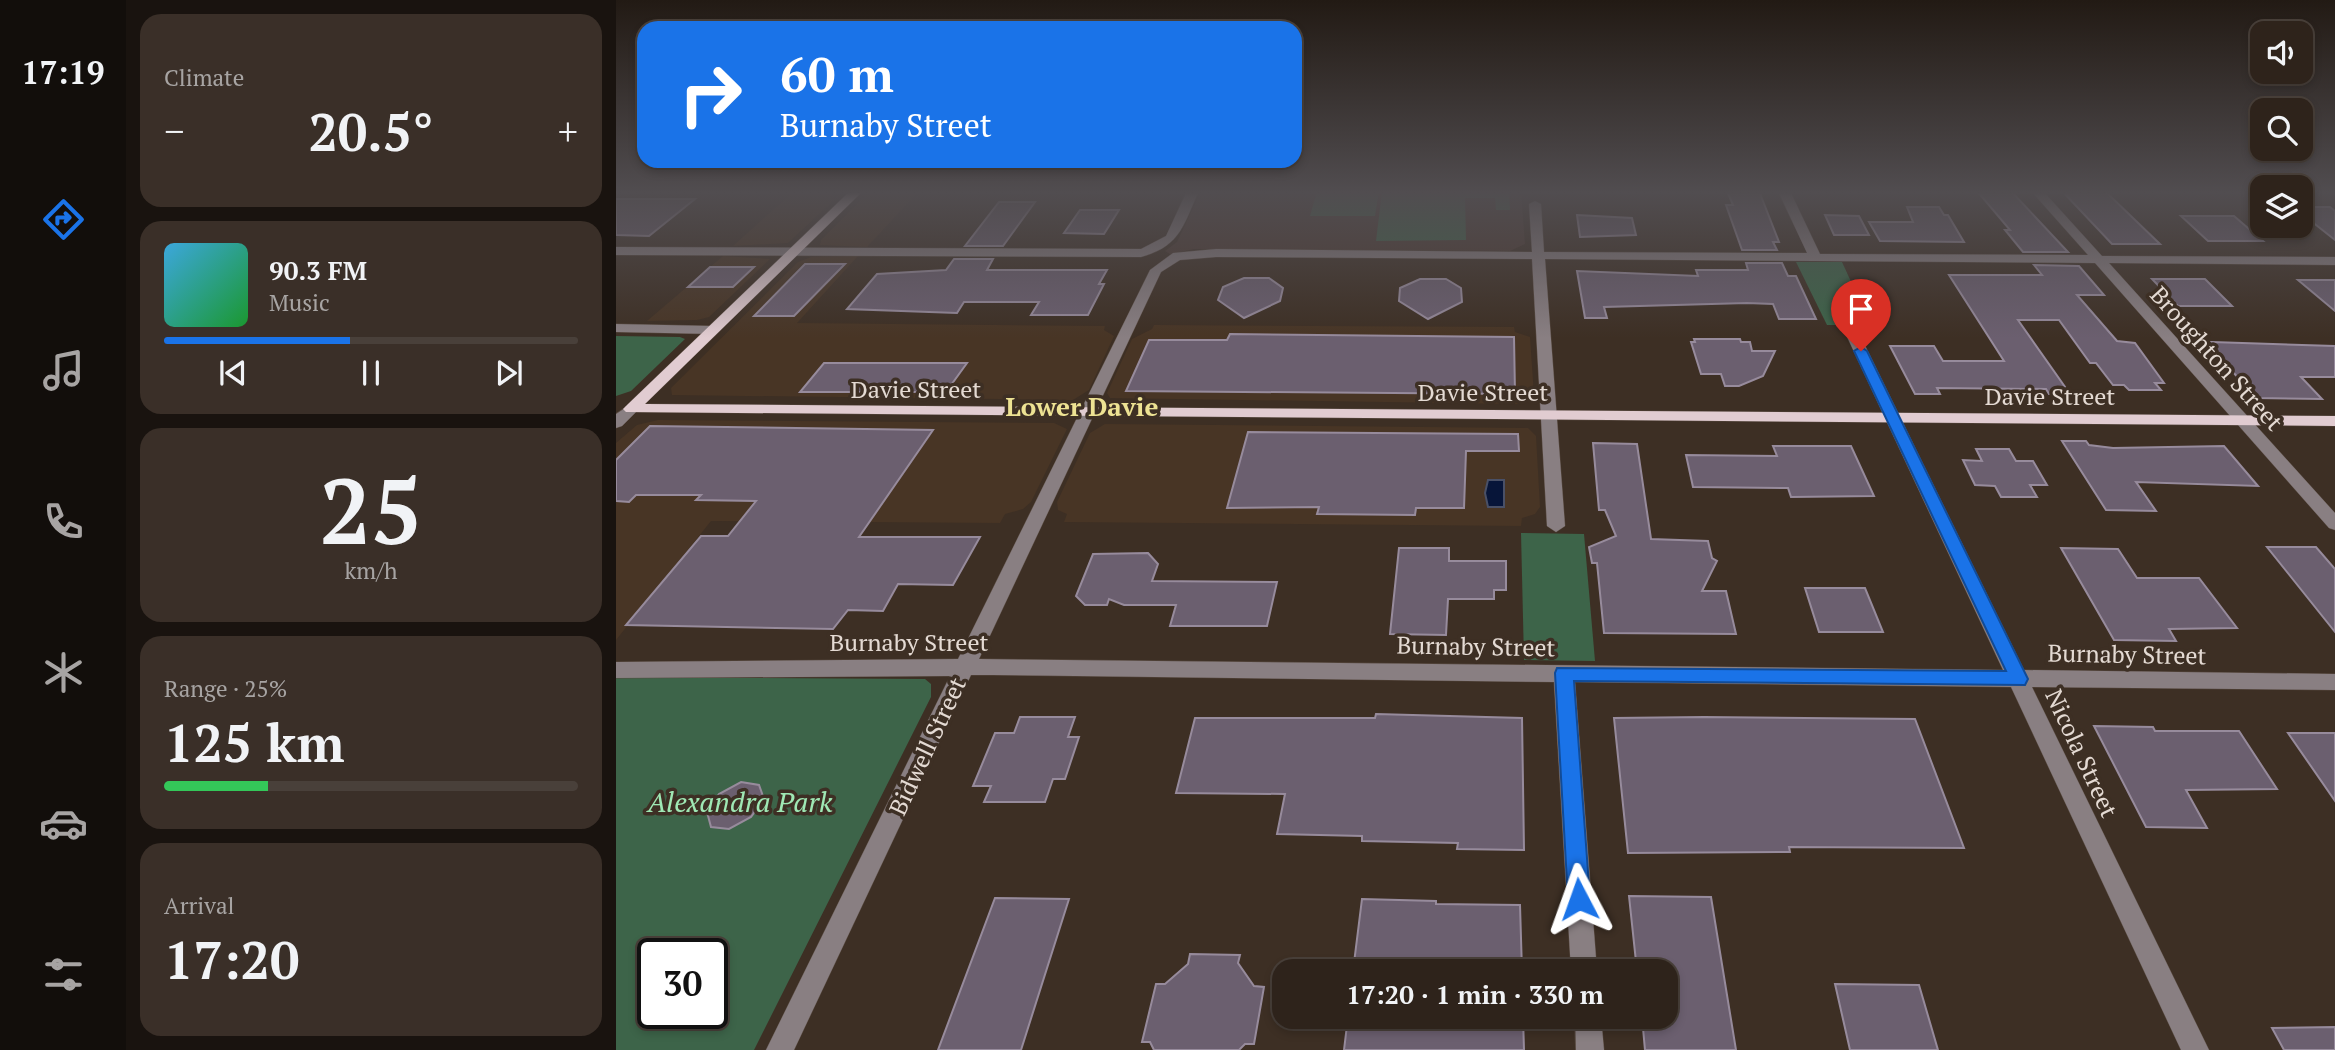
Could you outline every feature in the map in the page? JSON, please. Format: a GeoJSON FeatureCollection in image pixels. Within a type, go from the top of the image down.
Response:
{"type":"FeatureCollection","features":[{"type":"Feature","properties":{"kind":"main road"},"geometry":{"type":"LineString","coordinates":[[631,410],[806,240]]}},
{"type":"Feature","properties":{"kind":"main road","name":"Davie Street"},"geometry":{"type":"LineString","coordinates":[[631,410],[2335,421]]}},
{"type":"Feature","properties":{"kind":"street"},"geometry":{"type":"LineString","coordinates":[[616,251],[1136,253],[1157,249],[1171,240]]}},
{"type":"Feature","properties":{"kind":"street"},"geometry":{"type":"LineString","coordinates":[[1536,240],[1556,526]]}},
{"type":"Feature","properties":{"kind":"street"},"geometry":{"type":"LineString","coordinates":[[1807,240],[1815,257]]}},
{"type":"Feature","properties":{"kind":"street","name":"Broughton Street"},"geometry":{"type":"LineString","coordinates":[[2080,240],[2335,524]]}},
{"type":"Feature","properties":{"kind":"street","name":"Bidwell Street"},"geometry":{"type":"LineString","coordinates":[[780,1050],[1156,270],[1172,258],[1216,253],[1536,256]]}},
{"type":"Feature","properties":{"kind":"street"},"geometry":{"type":"LineString","coordinates":[[1536,256],[2335,261]]}},
{"type":"Feature","properties":{"kind":"street","name":"Nicola Street"},"geometry":{"type":"LineString","coordinates":[[1849,326],[2195,1050]]}},
{"type":"Feature","properties":{"kind":"street"},"geometry":{"type":"LineString","coordinates":[[616,328],[713,330]]}},
{"type":"Feature","properties":{"kind":"street"},"geometry":{"type":"LineString","coordinates":[[616,423],[631,410]]}},
{"type":"Feature","properties":{"kind":"street","name":"Burnaby Street"},"geometry":{"type":"LineString","coordinates":[[616,670],[963,667],[2335,682]]}},
{"type":"Feature","properties":{"kind":"street"},"geometry":{"type":"LineString","coordinates":[[1564,673],[1583,959]]}},
{"type":"Feature","properties":{"kind":"street"},"geometry":{"type":"LineString","coordinates":[[1589,1029],[1590,1050]]}},
{"type":"Feature","properties":{"kind":"shaded area"},"geometry":{"type":"Polygon","coordinates":[[[740,240],[791,240],[788,243],[733,246],[740,240]]]}},
{"type":"Feature","properties":{"kind":"shaded area"},"geometry":{"type":"Polygon","coordinates":[[[821,240],[874,240],[867,247],[820,245],[821,240]]]}},
{"type":"Feature","properties":{"kind":"shaded area"},"geometry":{"type":"Polygon","coordinates":[[[1525,240],[1525,244],[1510,251],[1194,249],[1170,254],[1165,251],[1177,242],[1525,240]]]}},
{"type":"Feature","properties":{"kind":"shaded area"},"geometry":{"type":"Polygon","coordinates":[[[723,256],[770,259],[709,317],[697,320],[647,321],[723,256]]]}},
{"type":"Feature","properties":{"kind":"shaded area"},"geometry":{"type":"Polygon","coordinates":[[[858,256],[797,323],[1105,326],[1104,330],[1114,336],[1089,390],[1073,400],[672,395],[671,388],[798,262],[811,257],[858,256]]]}},
{"type":"Feature","properties":{"kind":"shaded area"},"geometry":{"type":"Polygon","coordinates":[[[1154,325],[1514,327],[1515,332],[1530,337],[1534,395],[1531,400],[1517,404],[1110,398],[1107,393],[1132,339],[1152,329],[1154,325]]]}},
{"type":"Feature","properties":{"kind":"shaded area"},"geometry":{"type":"Polygon","coordinates":[[[658,420],[1054,423],[1067,429],[1031,502],[1023,509],[1005,514],[1000,523],[711,521],[616,640],[616,443],[637,425],[658,420]]]}},
{"type":"Feature","properties":{"kind":"shaded area"},"geometry":{"type":"Polygon","coordinates":[[[1105,424],[1528,428],[1536,436],[1540,507],[1535,514],[1522,518],[1521,526],[1064,522],[1067,514],[1058,510],[1057,502],[1090,433],[1105,424]]]}},
{"type":"Feature","properties":{"kind":"green space"},"geometry":{"type":"Polygon","coordinates":[[[1376,240],[1466,240],[1376,241],[1376,240]]]}},
{"type":"Feature","properties":{"kind":"green space"},"geometry":{"type":"Polygon","coordinates":[[[1796,262],[1842,262],[1871,325],[1827,325],[1796,262]]]}},
{"type":"Feature","properties":{"kind":"green space"},"geometry":{"type":"Polygon","coordinates":[[[616,336],[685,339],[631,391],[616,396],[616,336]]]}},
{"type":"Feature","properties":{"kind":"green space"},"geometry":{"type":"Polygon","coordinates":[[[1521,533],[1584,534],[1595,661],[1524,660],[1521,533]]]}},
{"type":"Feature","properties":{"kind":"green space","name":"Alexandra Park"},"geometry":{"type":"Polygon","coordinates":[[[616,677],[925,679],[931,684],[931,697],[754,1050],[616,1050],[616,677]]]}},
{"type":"Feature","properties":{"kind":"water"},"geometry":{"type":"Polygon","coordinates":[[[1488,480],[1504,480],[1504,507],[1488,507],[1485,493],[1488,480]]]}},
{"type":"Feature","properties":{"kind":"building"},"geometry":{"type":"Polygon","coordinates":[[[970,240],[1007,240],[1003,246],[965,246],[970,240]]]}},
{"type":"Feature","properties":{"kind":"building"},"geometry":{"type":"Polygon","coordinates":[[[1738,240],[1779,242],[1773,242],[1777,250],[1742,250],[1738,240]]]}},
{"type":"Feature","properties":{"kind":"building"},"geometry":{"type":"Polygon","coordinates":[[[1963,240],[1964,242],[1880,241],[1963,240]]]}},
{"type":"Feature","properties":{"kind":"building"},"geometry":{"type":"Polygon","coordinates":[[[2013,240],[2057,240],[2068,252],[2023,252],[2013,240]]]}},
{"type":"Feature","properties":{"kind":"building"},"geometry":{"type":"Polygon","coordinates":[[[2108,240],[2156,240],[2160,244],[2112,244],[2108,240]]]}},
{"type":"Feature","properties":{"kind":"building"},"geometry":{"type":"Polygon","coordinates":[[[2207,240],[2262,240],[2208,241],[2207,240]]]}},
{"type":"Feature","properties":{"kind":"building"},"geometry":{"type":"Polygon","coordinates":[[[954,259],[993,259],[987,270],[1107,270],[1099,284],[1104,284],[1088,315],[1031,315],[1039,302],[964,302],[957,313],[847,309],[877,274],[946,270],[954,259]]]}},
{"type":"Feature","properties":{"kind":"building"},"geometry":{"type":"Polygon","coordinates":[[[1746,263],[1782,263],[1788,276],[1796,276],[1816,319],[1779,319],[1773,304],[1747,303],[1604,307],[1607,318],[1585,318],[1577,271],[1698,276],[1696,270],[1748,270],[1746,263]]]}},
{"type":"Feature","properties":{"kind":"building"},"geometry":{"type":"Polygon","coordinates":[[[805,264],[845,264],[794,316],[754,316],[805,264]]]}},
{"type":"Feature","properties":{"kind":"building"},"geometry":{"type":"Polygon","coordinates":[[[2034,265],[2079,266],[2104,295],[2077,295],[2117,341],[2135,343],[2164,383],[2155,383],[2161,390],[2129,390],[2124,385],[2113,385],[2096,363],[2090,363],[2059,320],[2018,320],[2070,394],[2049,394],[2046,389],[1937,388],[1940,394],[1915,394],[1890,346],[1934,346],[1943,361],[2004,361],[1949,275],[2042,275],[2034,265]]]}},
{"type":"Feature","properties":{"kind":"building"},"geometry":{"type":"Polygon","coordinates":[[[710,267],[754,267],[733,287],[688,287],[710,267]]]}},
{"type":"Feature","properties":{"kind":"building"},"geometry":{"type":"Polygon","coordinates":[[[1244,278],[1269,278],[1283,288],[1280,301],[1244,318],[1218,300],[1223,287],[1244,278]]]}},
{"type":"Feature","properties":{"kind":"building"},"geometry":{"type":"Polygon","coordinates":[[[1420,279],[1446,279],[1461,288],[1462,302],[1428,319],[1399,301],[1400,288],[1420,279]]]}},
{"type":"Feature","properties":{"kind":"building"},"geometry":{"type":"Polygon","coordinates":[[[2152,279],[2205,279],[2232,306],[2178,306],[2152,279]]]}},
{"type":"Feature","properties":{"kind":"building"},"geometry":{"type":"Polygon","coordinates":[[[2298,280],[2335,280],[2335,311],[2298,280]]]}},
{"type":"Feature","properties":{"kind":"building"},"geometry":{"type":"Polygon","coordinates":[[[1230,334],[1514,337],[1515,394],[1126,391],[1149,340],[1227,340],[1230,334]]]}},
{"type":"Feature","properties":{"kind":"building"},"geometry":{"type":"Polygon","coordinates":[[[1694,339],[1740,339],[1741,342],[1750,342],[1752,351],[1775,351],[1763,376],[1739,386],[1725,386],[1721,374],[1701,374],[1691,342],[1695,342],[1694,339]]]}},
{"type":"Feature","properties":{"kind":"building"},"geometry":{"type":"Polygon","coordinates":[[[2212,342],[2335,346],[2335,377],[2301,377],[2322,399],[2256,398],[2208,344],[2214,344],[2212,342]]]}},
{"type":"Feature","properties":{"kind":"building"},"geometry":{"type":"Polygon","coordinates":[[[824,363],[967,363],[946,392],[800,392],[824,363]]]}},
{"type":"Feature","properties":{"kind":"building"},"geometry":{"type":"Polygon","coordinates":[[[650,426],[933,430],[859,537],[980,537],[953,585],[898,584],[883,611],[848,610],[833,629],[626,625],[701,536],[728,536],[756,501],[696,500],[701,495],[636,495],[629,502],[616,501],[616,460],[650,426]]]}},
{"type":"Feature","properties":{"kind":"building"},"geometry":{"type":"Polygon","coordinates":[[[1248,432],[1518,434],[1519,451],[1466,451],[1464,508],[1416,508],[1415,515],[1317,514],[1319,507],[1227,508],[1248,432]]]}},
{"type":"Feature","properties":{"kind":"building"},"geometry":{"type":"Polygon","coordinates":[[[2062,441],[2086,441],[2089,445],[2113,448],[2224,446],[2258,486],[2136,482],[2156,511],[2106,510],[2062,441]]]}},
{"type":"Feature","properties":{"kind":"building"},"geometry":{"type":"Polygon","coordinates":[[[1593,443],[1637,444],[1651,539],[1708,541],[1712,558],[1717,561],[1702,591],[1726,591],[1736,634],[1604,633],[1597,563],[1592,563],[1589,547],[1616,536],[1605,510],[1599,510],[1593,443]]]}},
{"type":"Feature","properties":{"kind":"building"},"geometry":{"type":"Polygon","coordinates":[[[1773,446],[1851,446],[1874,496],[1791,497],[1788,488],[1693,487],[1686,455],[1777,456],[1773,446]]]}},
{"type":"Feature","properties":{"kind":"building"},"geometry":{"type":"Polygon","coordinates":[[[1976,449],[2009,449],[2016,461],[2033,461],[2047,485],[2030,485],[2037,497],[2001,497],[1995,486],[1975,485],[1963,460],[1982,461],[1976,449]]]}},
{"type":"Feature","properties":{"kind":"building"},"geometry":{"type":"Polygon","coordinates":[[[2267,547],[2316,547],[2335,569],[2335,632],[2267,547]]]}},
{"type":"Feature","properties":{"kind":"building"},"geometry":{"type":"Polygon","coordinates":[[[1399,548],[1449,548],[1449,561],[1506,561],[1506,590],[1494,590],[1494,599],[1448,599],[1446,635],[1390,634],[1399,548]]]}},
{"type":"Feature","properties":{"kind":"building"},"geometry":{"type":"Polygon","coordinates":[[[2061,548],[2118,549],[2137,578],[2199,578],[2237,628],[2169,629],[2176,641],[2114,640],[2061,548]]]}},
{"type":"Feature","properties":{"kind":"building"},"geometry":{"type":"Polygon","coordinates":[[[1148,553],[1158,564],[1152,581],[1277,582],[1267,626],[1170,626],[1176,605],[1124,605],[1109,599],[1107,605],[1085,605],[1076,596],[1093,554],[1148,553]]]}},
{"type":"Feature","properties":{"kind":"building"},"geometry":{"type":"Polygon","coordinates":[[[1805,588],[1865,588],[1883,632],[1819,632],[1805,588]]]}},
{"type":"Feature","properties":{"kind":"building"},"geometry":{"type":"Polygon","coordinates":[[[1376,714],[1522,718],[1524,850],[1457,849],[1458,843],[1362,841],[1362,836],[1277,834],[1285,794],[1176,793],[1195,718],[1375,718],[1376,714]]]}},
{"type":"Feature","properties":{"kind":"building"},"geometry":{"type":"Polygon","coordinates":[[[1020,717],[1075,717],[1068,737],[1079,737],[1065,779],[1053,779],[1045,802],[984,802],[991,786],[973,786],[995,733],[1014,733],[1020,717]]]}},
{"type":"Feature","properties":{"kind":"building"},"geometry":{"type":"Polygon","coordinates":[[[1614,718],[1915,719],[1964,848],[1789,847],[1790,852],[1628,853],[1614,718]]]}},
{"type":"Feature","properties":{"kind":"building"},"geometry":{"type":"Polygon","coordinates":[[[2094,726],[2153,727],[2155,731],[2239,731],[2277,789],[2186,790],[2207,828],[2146,827],[2094,726]]]}},
{"type":"Feature","properties":{"kind":"building"},"geometry":{"type":"Polygon","coordinates":[[[2288,733],[2335,733],[2335,801],[2288,733]]]}},
{"type":"Feature","properties":{"kind":"building"},"geometry":{"type":"Polygon","coordinates":[[[741,782],[759,785],[764,799],[751,817],[729,829],[711,827],[707,812],[719,794],[741,782]]]}},
{"type":"Feature","properties":{"kind":"building"},"geometry":{"type":"Polygon","coordinates":[[[1629,896],[1711,897],[1736,1050],[1645,1050],[1643,1029],[1678,1029],[1678,959],[1636,959],[1629,896]]]}},
{"type":"Feature","properties":{"kind":"building"},"geometry":{"type":"Polygon","coordinates":[[[995,898],[1069,899],[1021,1050],[938,1050],[995,898]]]}},
{"type":"Feature","properties":{"kind":"building"},"geometry":{"type":"Polygon","coordinates":[[[1362,899],[1436,901],[1436,904],[1520,905],[1522,959],[1354,959],[1362,899]]]}},
{"type":"Feature","properties":{"kind":"building"},"geometry":{"type":"Polygon","coordinates":[[[1190,954],[1240,955],[1238,963],[1254,986],[1264,987],[1254,1044],[1245,1044],[1239,1050],[1154,1050],[1150,1042],[1142,1042],[1156,984],[1165,984],[1188,964],[1190,954]]]}},
{"type":"Feature","properties":{"kind":"building"},"geometry":{"type":"Polygon","coordinates":[[[1835,984],[1919,985],[1938,1050],[1850,1050],[1835,984]]]}},
{"type":"Feature","properties":{"kind":"building"},"geometry":{"type":"Polygon","coordinates":[[[2335,1027],[2335,1050],[2284,1050],[2272,1028],[2335,1027]]]}},
{"type":"Feature","properties":{"kind":"building"},"geometry":{"type":"Polygon","coordinates":[[[1347,1029],[1523,1029],[1524,1050],[1344,1050],[1347,1029]]]}},
{"type":"Feature","properties":{"kind":"district","name":"Lower Davie"},"geometry":{"type":"Point","coordinates":[1082,406]}},
{"type":"Feature","properties":{"kind":"route"},"geometry":{"type":"LineString","coordinates":[[1579,899],[1564,673],[2019,679],[1861,351]]}}]}
